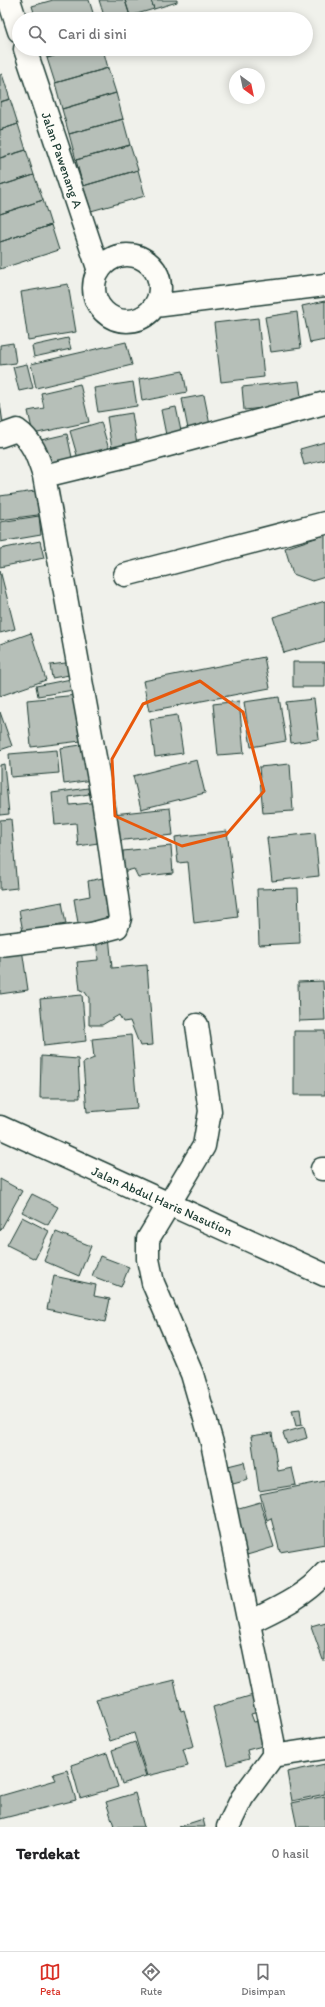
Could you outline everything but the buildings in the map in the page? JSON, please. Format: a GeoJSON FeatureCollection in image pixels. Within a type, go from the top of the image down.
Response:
{"type":"FeatureCollection","features":[{"type":"Feature","properties":{"kind":"main road"},"geometry":{"type":"LineString","coordinates":[[9,0],[13,12]]}},
{"type":"Feature","properties":{"kind":"main road","name":"Jalan Pawenang A"},"geometry":{"type":"LineString","coordinates":[[27,56],[99,271]]}},
{"type":"Feature","properties":{"kind":"main road"},"geometry":{"type":"LineString","coordinates":[[129,255],[140,258],[150,264],[157,273],[160,284],[160,296],[155,306],[147,315],[137,320],[126,322],[114,319],[105,313],[98,304],[95,287],[99,271],[107,262],[118,257],[129,255]]}},
{"type":"Feature","properties":{"kind":"main road"},"geometry":{"type":"LineString","coordinates":[[155,306],[325,285]]}},
{"type":"Feature","properties":{"kind":"main road"},"geometry":{"type":"LineString","coordinates":[[44,476],[143,452],[325,403]]}},
{"type":"Feature","properties":{"kind":"main road"},"geometry":{"type":"LineString","coordinates":[[0,436],[17,430],[25,436],[35,451],[44,476],[104,807],[120,918],[118,927],[91,934],[0,945]]}},
{"type":"Feature","properties":{"kind":"main road"},"geometry":{"type":"LineString","coordinates":[[125,575],[325,523]]}},
{"type":"Feature","properties":{"kind":"main road"},"geometry":{"type":"LineString","coordinates":[[197,1025],[210,1111],[204,1146],[148,1239],[148,1259],[153,1283],[192,1374],[212,1443],[250,1622],[273,1741],[273,1756],[242,1798],[228,1827]]}},
{"type":"Feature","properties":{"kind":"main road","name":"Jalan Abdul Haris Nasution"},"geometry":{"type":"LineString","coordinates":[[0,1127],[325,1275]]}},
{"type":"Feature","properties":{"kind":"main road"},"geometry":{"type":"LineString","coordinates":[[250,1622],[298,1596],[319,1581],[325,1572]]}},
{"type":"Feature","properties":{"kind":"main road"},"geometry":{"type":"LineString","coordinates":[[273,1756],[325,1748]]}},
{"type":"Feature","properties":{"kind":"highlighted area"},"geometry":{"type":"Polygon","coordinates":[[[200,681],[243,712],[264,791],[226,835],[182,846],[115,816],[112,759],[143,704],[200,681]]]}}]}
